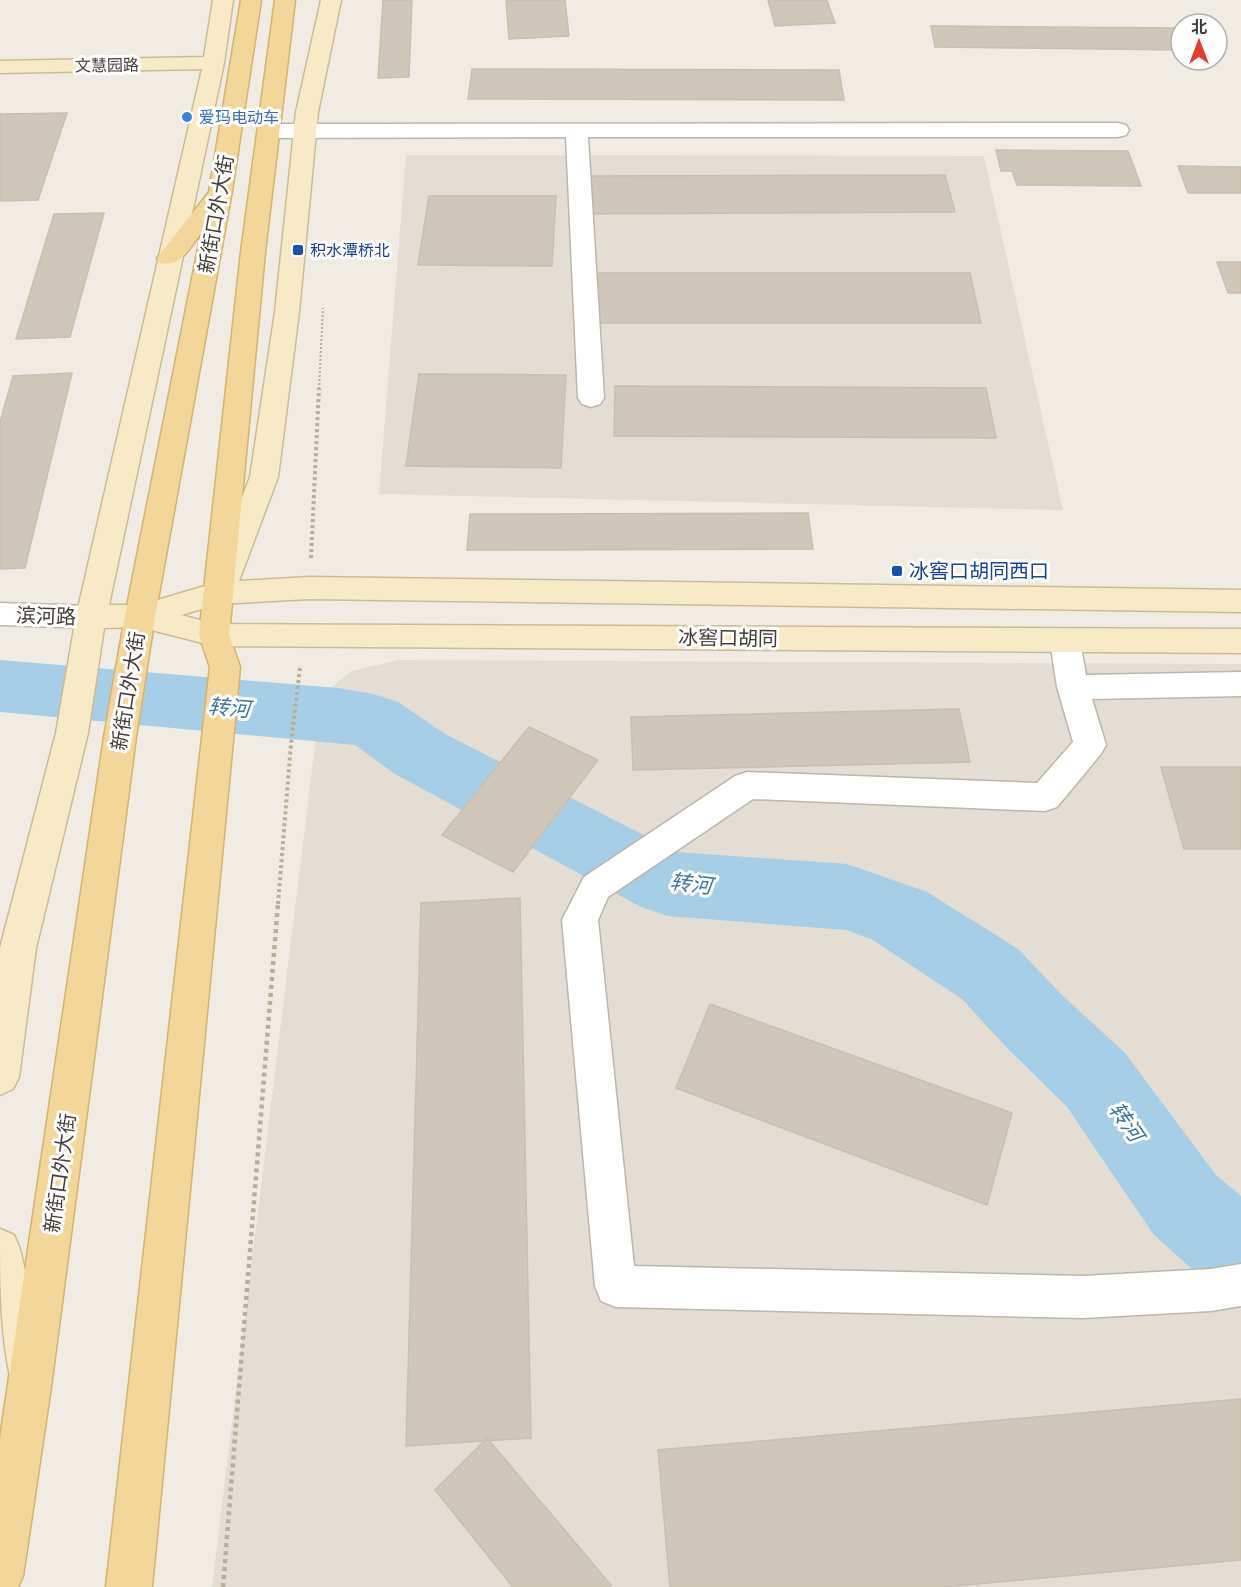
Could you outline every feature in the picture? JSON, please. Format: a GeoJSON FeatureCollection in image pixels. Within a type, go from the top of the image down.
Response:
{"type":"FeatureCollection","features":[{"type":"Feature","properties":{"kind":"main road","name":"新街口外大街"},"geometry":{"type":"LineString","coordinates":[[0,1576],[30,1387],[120,737],[140,616],[221,191],[251,0]]}},
{"type":"Feature","properties":{"kind":"main road","name":"新街口外大街"},"geometry":{"type":"LineString","coordinates":[[129,1587],[225,667],[214,635],[253,252],[285,0]]}},
{"type":"Feature","properties":{"kind":"main road"},"geometry":{"type":"LineString","coordinates":[[169,258],[221,191]]}},
{"type":"Feature","properties":{"kind":"street","name":"新街口外大街"},"geometry":{"type":"LineString","coordinates":[[0,1077],[18,948],[72,733],[91,617],[214,63],[223,0]]}},
{"type":"Feature","properties":{"kind":"street","name":"新街口外大街"},"geometry":{"type":"LineString","coordinates":[[219,593],[264,477],[287,312],[305,131],[313,76],[322,51],[331,0]]}},
{"type":"Feature","properties":{"kind":"street","name":"文慧园路"},"geometry":{"type":"LineString","coordinates":[[0,67],[214,63]]}},
{"type":"Feature","properties":{"kind":"street"},"geometry":{"type":"LineString","coordinates":[[270,131],[1118,130]]}},
{"type":"Feature","properties":{"kind":"street"},"geometry":{"type":"LineString","coordinates":[[577,131],[591,398]]}},
{"type":"Feature","properties":{"kind":"street"},"geometry":{"type":"LineString","coordinates":[[91,617],[140,616],[219,593],[309,588],[1241,601]]}},
{"type":"Feature","properties":{"kind":"street","name":"滨河路"},"geometry":{"type":"LineString","coordinates":[[0,614],[91,617]]}},
{"type":"Feature","properties":{"kind":"street","name":"冰窖口胡同"},"geometry":{"type":"LineString","coordinates":[[140,616],[214,635],[1065,641],[1241,640]]}},
{"type":"Feature","properties":{"kind":"street"},"geometry":{"type":"LineString","coordinates":[[1065,641],[1073,687],[1090,745],[1045,798],[747,785],[596,887],[580,920],[615,1286],[1083,1297],[1226,1287]]}},
{"type":"Feature","properties":{"kind":"street"},"geometry":{"type":"LineString","coordinates":[[1073,687],[1241,684]]}},
{"type":"Feature","properties":{"kind":"street","name":"新街口外大街"},"geometry":{"type":"LineString","coordinates":[[0,1249],[30,1387]]}},
{"type":"Feature","properties":{"kind":"path"},"geometry":{"type":"LineString","coordinates":[[309,588],[324,307]]}},
{"type":"Feature","properties":{"kind":"path"},"geometry":{"type":"LineString","coordinates":[[223,1587],[291,744],[303,634]]}},
{"type":"Feature","properties":{"kind":"shaded area"},"geometry":{"type":"Polygon","coordinates":[[[406,155],[984,156],[1063,510],[379,494],[406,155]]]}},
{"type":"Feature","properties":{"kind":"shaded area"},"geometry":{"type":"Polygon","coordinates":[[[399,660],[1241,664],[1241,1587],[212,1587],[321,696],[351,671],[399,660]]]}},
{"type":"Feature","properties":{"kind":"building"},"geometry":{"type":"Polygon","coordinates":[[[383,0],[412,0],[409,77],[378,78],[383,0]]]}},
{"type":"Feature","properties":{"kind":"building"},"geometry":{"type":"Polygon","coordinates":[[[506,0],[565,0],[569,36],[509,39],[506,0]]]}},
{"type":"Feature","properties":{"kind":"building"},"geometry":{"type":"Polygon","coordinates":[[[768,0],[827,0],[835,23],[775,26],[768,0]]]}},
{"type":"Feature","properties":{"kind":"building"},"geometry":{"type":"Polygon","coordinates":[[[931,26],[1169,28],[1169,50],[935,47],[931,26]]]}},
{"type":"Feature","properties":{"kind":"building"},"geometry":{"type":"Polygon","coordinates":[[[472,69],[839,70],[844,100],[468,99],[472,69]]]}},
{"type":"Feature","properties":{"kind":"building"},"geometry":{"type":"Polygon","coordinates":[[[67,113],[38,200],[0,201],[0,114],[67,113]]]}},
{"type":"Feature","properties":{"kind":"building"},"geometry":{"type":"Polygon","coordinates":[[[996,150],[1128,151],[1141,186],[1017,185],[1012,171],[1001,171],[996,150]]]}},
{"type":"Feature","properties":{"kind":"building"},"geometry":{"type":"Polygon","coordinates":[[[1178,166],[1241,167],[1241,193],[1188,193],[1178,166]]]}},
{"type":"Feature","properties":{"kind":"building"},"geometry":{"type":"Polygon","coordinates":[[[945,175],[955,212],[587,214],[588,176],[945,175]]]}},
{"type":"Feature","properties":{"kind":"building"},"geometry":{"type":"Polygon","coordinates":[[[429,196],[556,196],[552,266],[418,265],[429,196]]]}},
{"type":"Feature","properties":{"kind":"building"},"geometry":{"type":"Polygon","coordinates":[[[104,213],[70,337],[16,339],[54,214],[104,213]]]}},
{"type":"Feature","properties":{"kind":"building"},"geometry":{"type":"Polygon","coordinates":[[[1217,262],[1241,262],[1241,293],[1228,293],[1217,262]]]}},
{"type":"Feature","properties":{"kind":"building"},"geometry":{"type":"Polygon","coordinates":[[[589,273],[970,273],[981,323],[588,323],[589,273]]]}},
{"type":"Feature","properties":{"kind":"building"},"geometry":{"type":"Polygon","coordinates":[[[72,373],[25,568],[0,569],[0,422],[13,376],[72,373]]]}},
{"type":"Feature","properties":{"kind":"building"},"geometry":{"type":"Polygon","coordinates":[[[419,374],[566,375],[561,468],[406,466],[419,374]]]}},
{"type":"Feature","properties":{"kind":"building"},"geometry":{"type":"Polygon","coordinates":[[[615,386],[986,388],[996,438],[614,436],[615,386]]]}},
{"type":"Feature","properties":{"kind":"building"},"geometry":{"type":"Polygon","coordinates":[[[808,513],[813,549],[467,550],[470,514],[808,513]]]}},
{"type":"Feature","properties":{"kind":"building"},"geometry":{"type":"Polygon","coordinates":[[[959,709],[970,762],[633,770],[631,717],[959,709]]]}},
{"type":"Feature","properties":{"kind":"building"},"geometry":{"type":"Polygon","coordinates":[[[529,727],[598,760],[513,872],[442,835],[529,727]]]}},
{"type":"Feature","properties":{"kind":"building"},"geometry":{"type":"Polygon","coordinates":[[[1161,767],[1241,767],[1241,849],[1184,849],[1161,767]]]}},
{"type":"Feature","properties":{"kind":"building"},"geometry":{"type":"Polygon","coordinates":[[[520,898],[531,1438],[406,1446],[421,903],[520,898]]]}},
{"type":"Feature","properties":{"kind":"building"},"geometry":{"type":"Polygon","coordinates":[[[710,1004],[1012,1113],[987,1205],[676,1088],[710,1004]]]}},
{"type":"Feature","properties":{"kind":"building"},"geometry":{"type":"Polygon","coordinates":[[[1241,1399],[1241,1560],[943,1587],[670,1587],[658,1450],[1241,1399]]]}},
{"type":"Feature","properties":{"kind":"building"},"geometry":{"type":"Polygon","coordinates":[[[487,1438],[611,1585],[608,1587],[513,1587],[435,1490],[487,1438]]]}},
{"type":"Feature","properties":{"kind":"waterway","name":"转河"},"geometry":{"type":"LineString","coordinates":[[0,686],[338,715],[373,721],[420,754],[668,884],[847,897],[900,916],[990,974],[1035,1022],[1096,1080],[1185,1205],[1241,1254]]}},
{"type":"Feature","properties":{"kind":"place","name":"爱玛电动车"},"geometry":{"type":"Point","coordinates":[187,117]}},
{"type":"Feature","properties":{"kind":"place","name":"积水潭桥北"},"geometry":{"type":"Point","coordinates":[298,250]}},
{"type":"Feature","properties":{"kind":"place","name":"冰窖口胡同西口"},"geometry":{"type":"Point","coordinates":[897,571]}}]}
